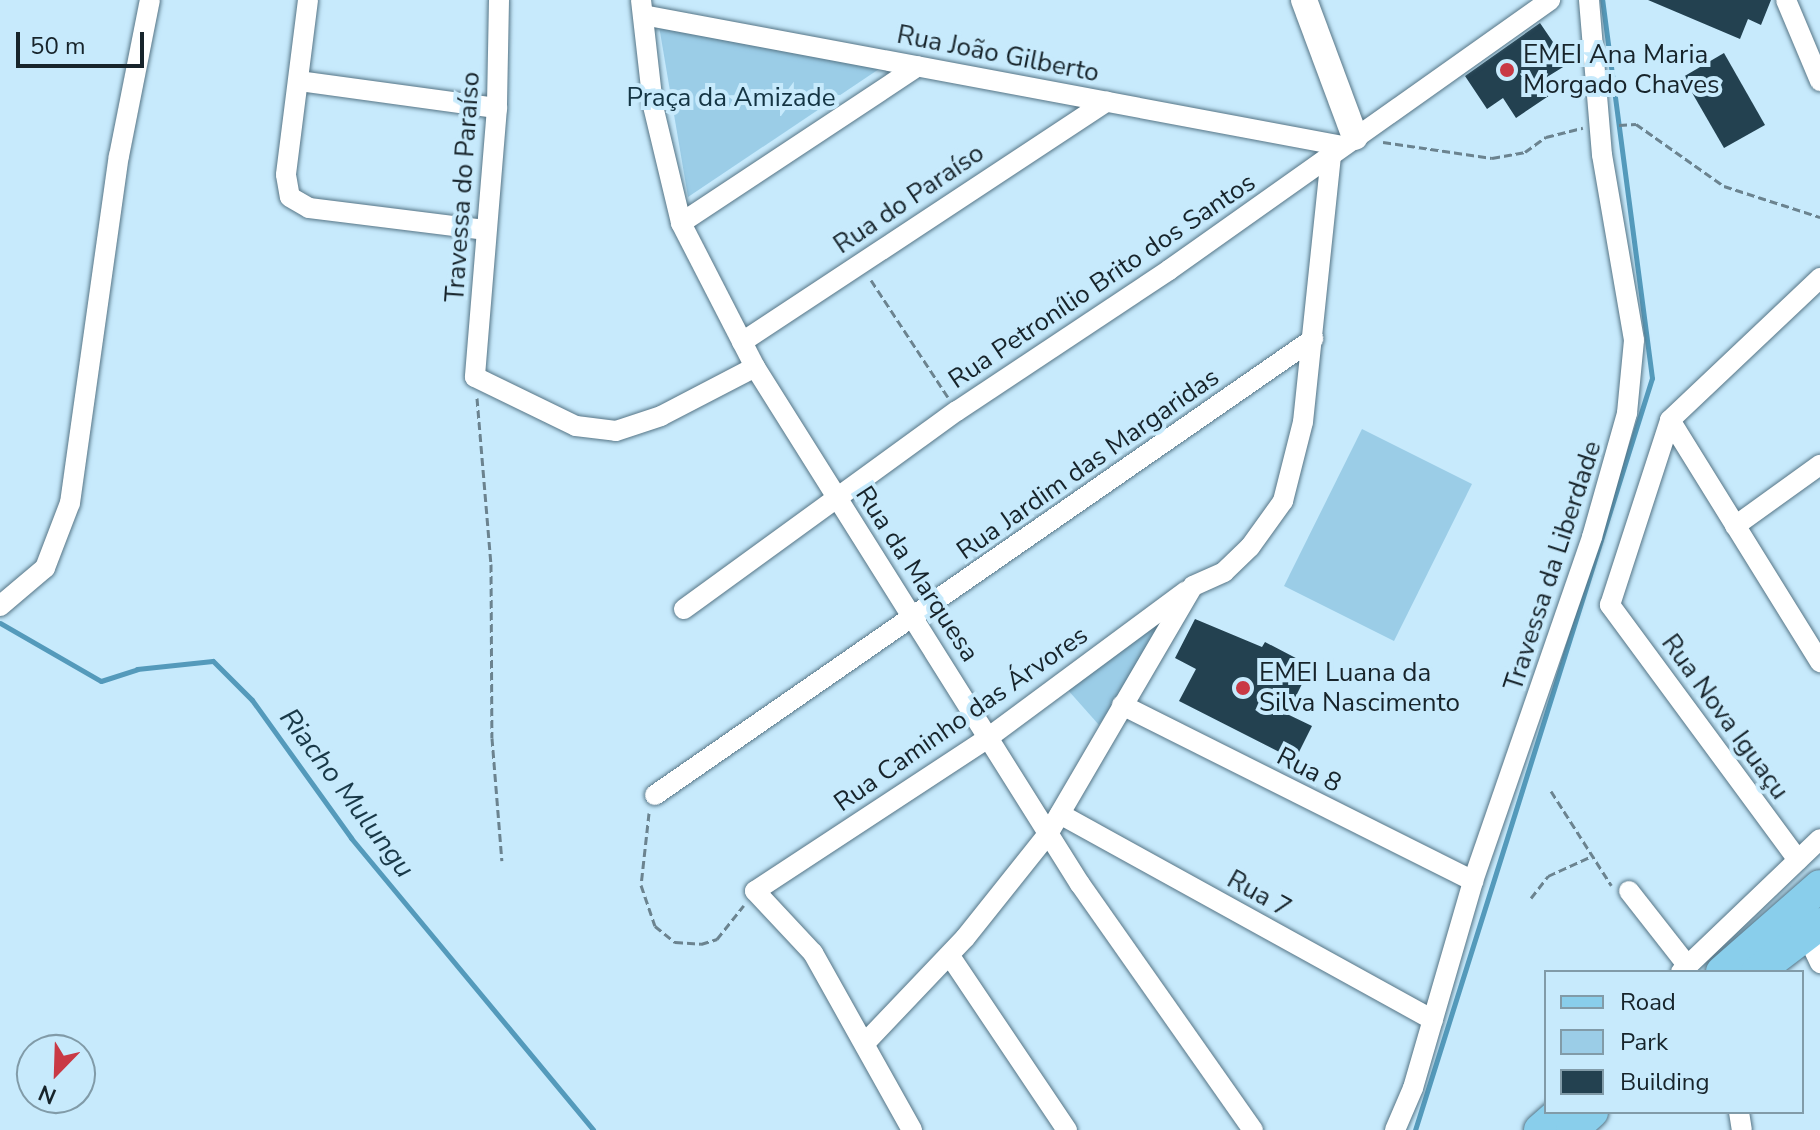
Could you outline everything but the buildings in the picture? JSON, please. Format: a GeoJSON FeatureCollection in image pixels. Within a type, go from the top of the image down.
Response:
{"type":"FeatureCollection","features":[{"type":"Feature","properties":{"kind":"main road"},"geometry":{"type":"LineString","coordinates":[[1724,970],[1820,886]]}},
{"type":"Feature","properties":{"kind":"main road"},"geometry":{"type":"LineString","coordinates":[[1761,970],[1816,941]]}},
{"type":"Feature","properties":{"kind":"main road"},"geometry":{"type":"LineString","coordinates":[[1540,1130],[1559,1114]]}},
{"type":"Feature","properties":{"kind":"main road"},"geometry":{"type":"LineString","coordinates":[[1572,1130],[1590,1114]]}},
{"type":"Feature","properties":{"kind":"street"},"geometry":{"type":"LineString","coordinates":[[0,606],[45,568],[70,503],[119,156],[150,0]]}},
{"type":"Feature","properties":{"kind":"street"},"geometry":{"type":"LineString","coordinates":[[308,0],[286,175],[290,197],[298,204],[485,230]]}},
{"type":"Feature","properties":{"kind":"street","name":"Travessa do Paraíso"},"geometry":{"type":"LineString","coordinates":[[475,377],[497,108],[499,0]]}},
{"type":"Feature","properties":{"kind":"street","name":"Rua Petronílio Brito dos Santos"},"geometry":{"type":"LineString","coordinates":[[684,609],[957,411],[1550,0]]}},
{"type":"Feature","properties":{"kind":"street","name":"Travessa da Liberdade"},"geometry":{"type":"LineString","coordinates":[[1395,1130],[1433,1020],[1473,881],[1592,537],[1627,413],[1634,340],[1630,291],[1600,125],[1589,0]]}},
{"type":"Feature","properties":{"kind":"street"},"geometry":{"type":"LineString","coordinates":[[1786,0],[1820,81]]}},
{"type":"Feature","properties":{"kind":"street"},"geometry":{"type":"LineString","coordinates":[[1303,1],[1343,146]]}},
{"type":"Feature","properties":{"kind":"street","name":"Rua João Gilberto"},"geometry":{"type":"LineString","coordinates":[[642,7],[918,66],[1343,146]]}},
{"type":"Feature","properties":{"kind":"street","name":"Rua da Marquesa"},"geometry":{"type":"LineString","coordinates":[[642,7],[653,106],[681,223],[755,367],[915,615],[1048,834],[1253,1130]]}},
{"type":"Feature","properties":{"kind":"street"},"geometry":{"type":"LineString","coordinates":[[681,223],[918,66]]}},
{"type":"Feature","properties":{"kind":"street"},"geometry":{"type":"LineString","coordinates":[[299,81],[497,108]]}},
{"type":"Feature","properties":{"kind":"street","name":"Rua do Paraíso"},"geometry":{"type":"LineString","coordinates":[[742,342],[1107,101]]}},
{"type":"Feature","properties":{"kind":"street","name":"Rua Caminho das Árvores"},"geometry":{"type":"LineString","coordinates":[[755,891],[989,737],[1193,586],[1224,572],[1250,547],[1283,501],[1303,422],[1343,146]]}},
{"type":"Feature","properties":{"kind":"street"},"geometry":{"type":"LineString","coordinates":[[1820,278],[1670,420],[1735,526],[1814,639],[1820,662]]}},
{"type":"Feature","properties":{"kind":"street","name":"Rua Jardim das Margaridas"},"geometry":{"type":"LineString","coordinates":[[655,795],[1313,339]]}},
{"type":"Feature","properties":{"kind":"street"},"geometry":{"type":"LineString","coordinates":[[475,377],[576,426],[616,431],[661,416],[755,367]]}},
{"type":"Feature","properties":{"kind":"street","name":"Rua Nova Iguaçu"},"geometry":{"type":"LineString","coordinates":[[1670,420],[1610,605],[1798,860]]}},
{"type":"Feature","properties":{"kind":"street"},"geometry":{"type":"LineString","coordinates":[[1735,526],[1820,465]]}},
{"type":"Feature","properties":{"kind":"street"},"geometry":{"type":"LineString","coordinates":[[866,1042],[950,956],[1048,834],[1193,586]]}},
{"type":"Feature","properties":{"kind":"street","name":"Rua 8"},"geometry":{"type":"LineString","coordinates":[[1122,705],[1473,881]]}},
{"type":"Feature","properties":{"kind":"street","name":"Rua 7"},"geometry":{"type":"LineString","coordinates":[[1060,814],[1433,1020]]}},
{"type":"Feature","properties":{"kind":"street"},"geometry":{"type":"LineString","coordinates":[[1629,891],[1684,968],[1820,839]]}},
{"type":"Feature","properties":{"kind":"street"},"geometry":{"type":"LineString","coordinates":[[755,891],[813,953],[866,1042],[912,1130]]}},
{"type":"Feature","properties":{"kind":"street"},"geometry":{"type":"LineString","coordinates":[[950,956],[1067,1130]]}},
{"type":"Feature","properties":{"kind":"path"},"geometry":{"type":"LineString","coordinates":[[1636,124],[1724,186],[1820,217]]}},
{"type":"Feature","properties":{"kind":"path"},"geometry":{"type":"LineString","coordinates":[[1343,146],[1492,158],[1525,152],[1561,131],[1600,125]]}},
{"type":"Feature","properties":{"kind":"path"},"geometry":{"type":"LineString","coordinates":[[859,263],[957,411]]}},
{"type":"Feature","properties":{"kind":"path"},"geometry":{"type":"LineString","coordinates":[[475,377],[491,564],[492,738],[502,861]]}},
{"type":"Feature","properties":{"kind":"path"},"geometry":{"type":"LineString","coordinates":[[1551,791],[1612,886],[1629,891]]}},
{"type":"Feature","properties":{"kind":"path"},"geometry":{"type":"LineString","coordinates":[[655,795],[641,846],[641,885],[655,926],[675,942],[709,942],[755,891]]}},
{"type":"Feature","properties":{"kind":"path"},"geometry":{"type":"LineString","coordinates":[[1531,898],[1548,876],[1592,856]]}},
{"type":"Feature","properties":{"kind":"green space","name":"Praça da Amizade"},"geometry":{"type":"Polygon","coordinates":[[[659,26],[882,67],[688,197],[659,26]]]}},
{"type":"Feature","properties":{"kind":"green space"},"geometry":{"type":"Polygon","coordinates":[[[1362,429],[1472,484],[1394,641],[1284,586],[1362,429]]]}},
{"type":"Feature","properties":{"kind":"green space"},"geometry":{"type":"Polygon","coordinates":[[[1173,610],[1099,725],[1067,689],[1173,610]]]}},
{"type":"Feature","properties":{"kind":"waterway"},"geometry":{"type":"LineString","coordinates":[[1415,1130],[1652,378],[1602,0]]}},
{"type":"Feature","properties":{"kind":"waterway","name":"Riacho Mulungu"},"geometry":{"type":"LineString","coordinates":[[0,623],[101,681],[137,669],[213,661],[252,700],[351,838],[593,1130]]}},
{"type":"Feature","properties":{"kind":"place","name":"EMEI Ana Maria Morgado Chaves"},"geometry":{"type":"Point","coordinates":[1507,70]}},
{"type":"Feature","properties":{"kind":"place","name":"EMEI Luana da Silva Nascimento"},"geometry":{"type":"Point","coordinates":[1243,688]}}]}
